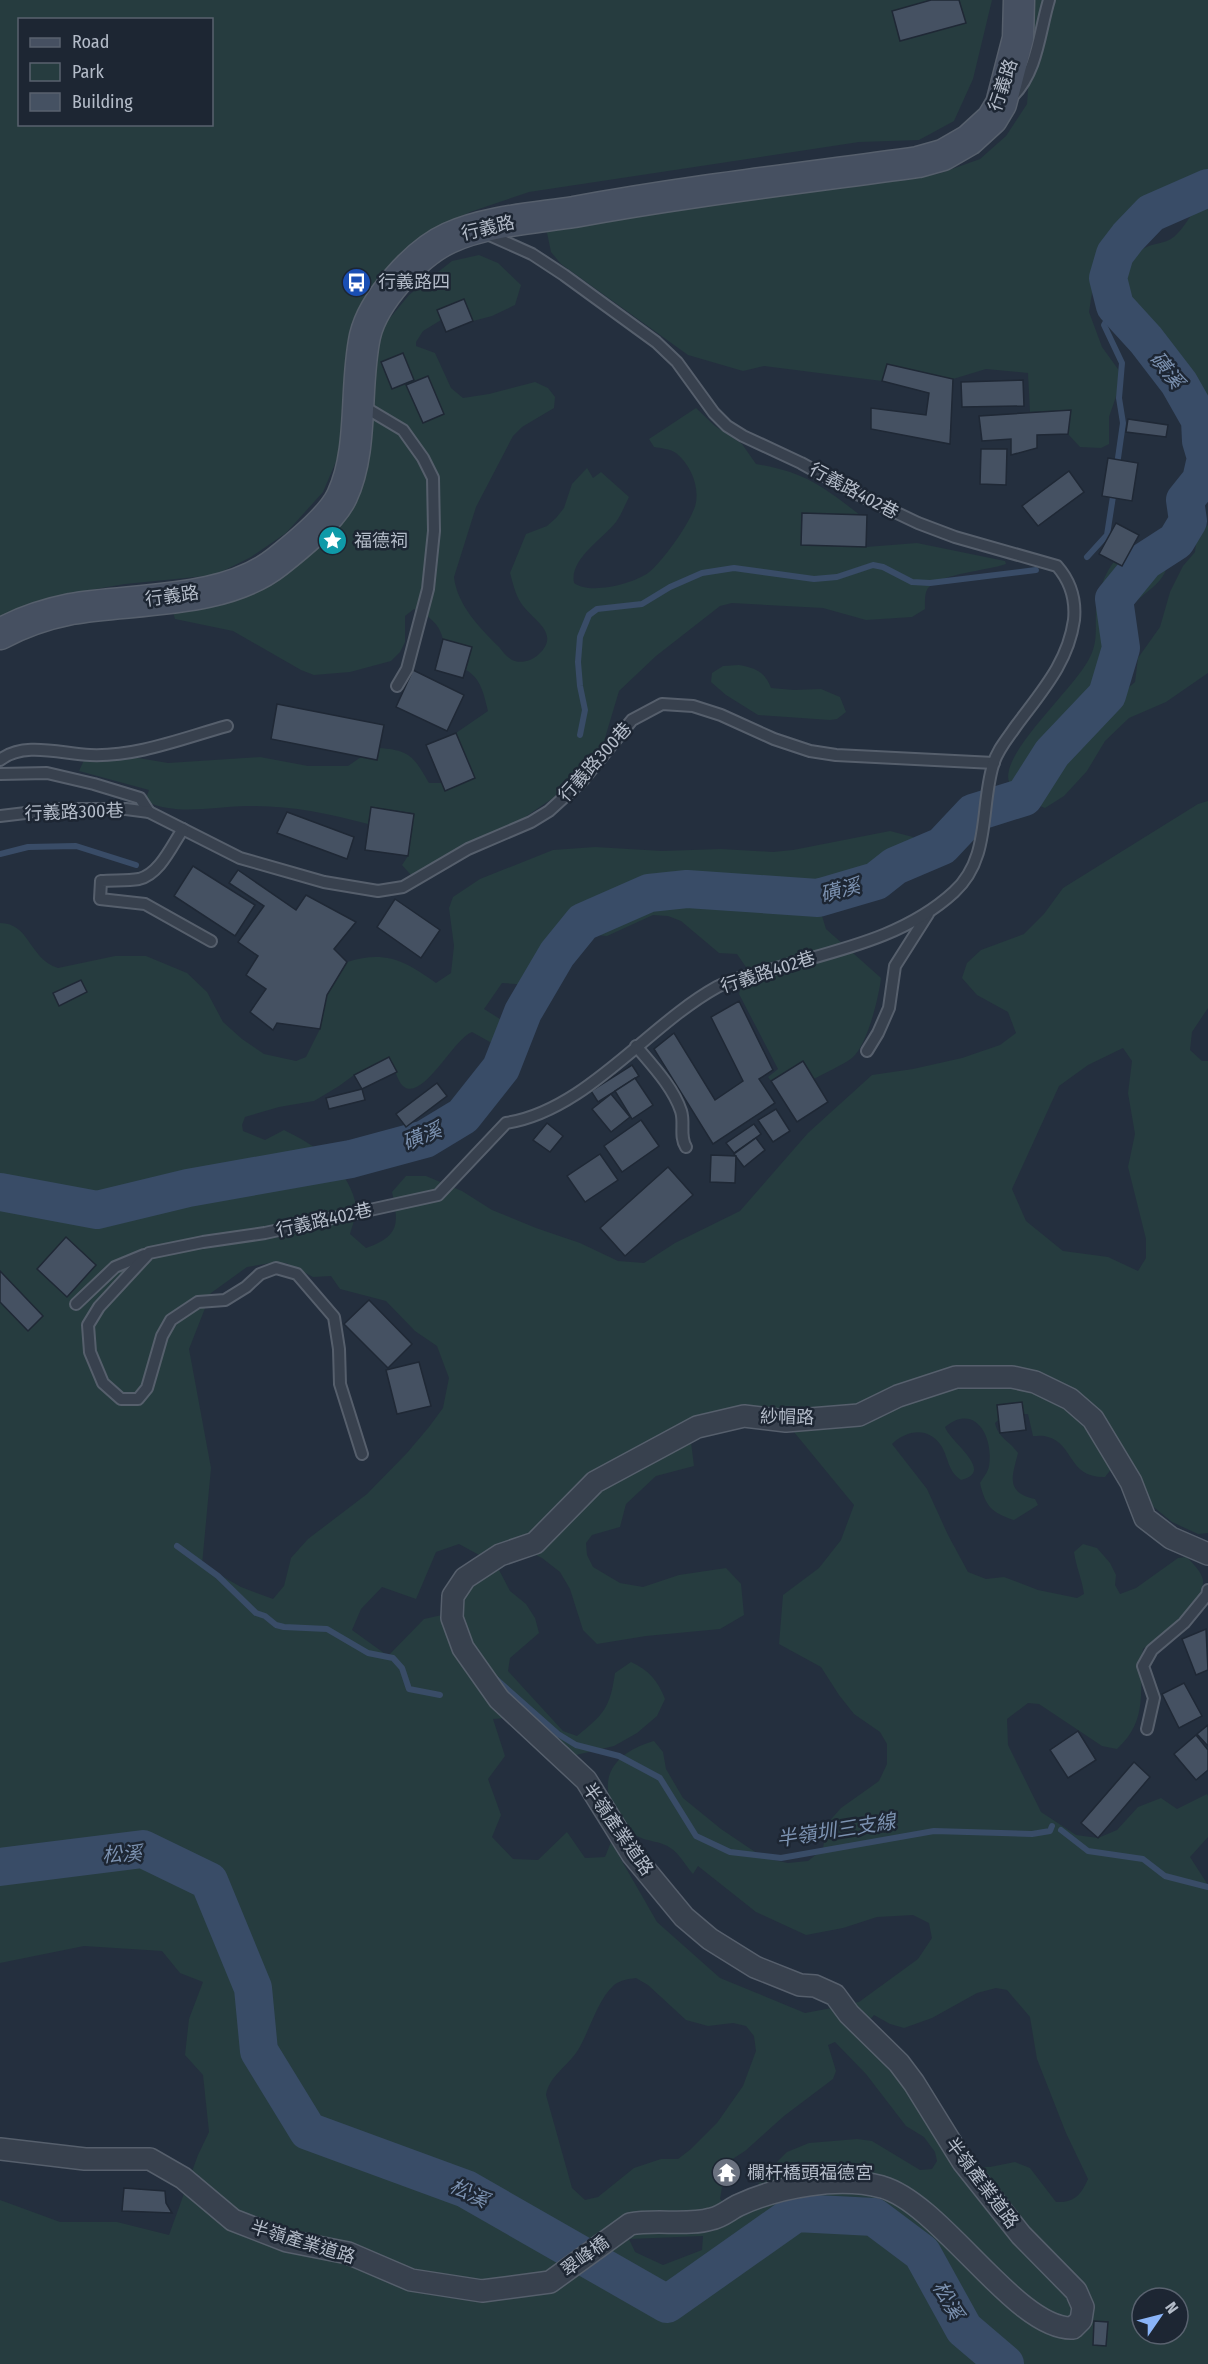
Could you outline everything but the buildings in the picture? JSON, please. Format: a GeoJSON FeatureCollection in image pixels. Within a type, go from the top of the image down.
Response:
{"type":"FeatureCollection","features":[{"type":"Feature","properties":{"kind":"street","name":"行義路"},"geometry":{"type":"LineString","coordinates":[[0,634],[23,622],[70,609],[196,593],[237,584],[274,565],[312,532],[341,499],[350,474],[365,337],[373,313],[389,288],[412,265],[447,238],[476,229],[623,203],[918,162],[943,155],[969,140],[992,119],[1000,104],[1018,38],[1019,0]]}},
{"type":"Feature","properties":{"kind":"street","name":"紗帽路"},"geometry":{"type":"LineString","coordinates":[[499,1699],[463,1648],[452,1618],[453,1596],[465,1578],[500,1555],[535,1543],[595,1482],[697,1426],[744,1416],[786,1421],[859,1414],[898,1396],[956,1377],[1012,1377],[1035,1382],[1070,1398],[1093,1419],[1131,1482],[1145,1518],[1171,1538],[1208,1554]]}},
{"type":"Feature","properties":{"kind":"street","name":"半嶺產業道路"},"geometry":{"type":"LineString","coordinates":[[499,1699],[586,1780],[633,1854],[684,1917],[710,1939],[755,1967],[800,1985],[815,1986],[835,1995],[849,2014],[899,2063],[963,2162],[1020,2235],[1076,2291],[1083,2307],[1081,2320],[1073,2328],[1062,2328],[1046,2321],[1024,2305],[968,2255],[922,2210],[902,2196],[885,2188],[861,2182],[835,2182],[775,2192],[738,2205],[724,2215],[710,2220],[641,2222],[630,2224],[620,2230]]}},
{"type":"Feature","properties":{"kind":"street","name":"半嶺產業道路"},"geometry":{"type":"LineString","coordinates":[[0,2149],[85,2159],[150,2159],[183,2178],[233,2220],[287,2241],[348,2253],[411,2280],[482,2291],[550,2282]]}},
{"type":"Feature","properties":{"kind":"street","name":"翠峰橋"},"geometry":{"type":"LineString","coordinates":[[550,2282],[620,2230]]}},
{"type":"Feature","properties":{"kind":"lane"},"geometry":{"type":"LineString","coordinates":[[1000,104],[1020,90],[1027,78],[1038,50],[1049,0]]}},
{"type":"Feature","properties":{"kind":"lane","name":"行義路402巷"},"geometry":{"type":"LineString","coordinates":[[76,1304],[115,1267],[149,1253],[265,1233],[438,1195],[506,1123],[520,1121],[558,1104],[613,1067],[678,1012],[718,986],[878,938],[905,927],[930,911],[966,880],[977,858],[994,763],[1004,743],[1054,675],[1071,640],[1075,610],[1074,596],[1057,566],[955,537],[918,523],[743,436],[727,426],[714,413],[677,362],[656,342],[605,303],[532,254],[476,229]]}},
{"type":"Feature","properties":{"kind":"lane"},"geometry":{"type":"LineString","coordinates":[[358,404],[403,430],[423,458],[433,478],[434,531],[428,589],[407,669],[397,686]]}},
{"type":"Feature","properties":{"kind":"lane","name":"行義路300巷"},"geometry":{"type":"LineString","coordinates":[[0,816],[59,809],[126,809],[149,812],[240,858],[324,882],[364,890],[394,890],[415,881],[468,849],[531,822],[549,811],[583,780],[633,720],[662,704],[693,706],[721,715],[774,739],[827,754],[994,763]]}},
{"type":"Feature","properties":{"kind":"lane"},"geometry":{"type":"LineString","coordinates":[[0,760],[9,753],[44,749],[92,756],[138,752],[227,726]]}},
{"type":"Feature","properties":{"kind":"lane","name":"行義路300巷"},"geometry":{"type":"LineString","coordinates":[[0,774],[47,773],[94,784],[140,798],[149,812]]}},
{"type":"Feature","properties":{"kind":"lane"},"geometry":{"type":"LineString","coordinates":[[183,830],[158,866],[150,873],[137,879],[101,880],[100,899],[145,903],[211,940]]}},
{"type":"Feature","properties":{"kind":"lane"},"geometry":{"type":"LineString","coordinates":[[867,1051],[889,1008],[895,966],[930,911]]}},
{"type":"Feature","properties":{"kind":"lane"},"geometry":{"type":"LineString","coordinates":[[636,1046],[651,1064],[682,1112],[683,1142],[686,1147]]}},
{"type":"Feature","properties":{"kind":"lane"},"geometry":{"type":"LineString","coordinates":[[149,1253],[99,1307],[88,1326],[90,1352],[104,1383],[121,1399],[138,1399],[147,1388],[162,1336],[171,1320],[198,1302],[225,1300],[246,1287],[260,1274],[276,1268],[297,1274],[334,1317],[339,1348],[340,1384],[362,1455]]}},
{"type":"Feature","properties":{"kind":"lane"},"geometry":{"type":"LineString","coordinates":[[1147,1729],[1154,1698],[1143,1666],[1152,1650],[1184,1623],[1207,1595],[1208,1590]]}},
{"type":"Feature","properties":{"kind":"green space"},"geometry":{"type":"Polygon","coordinates":[[[0,0],[992,0],[973,79],[954,121],[919,140],[859,142],[529,192],[470,212],[417,239],[390,265],[357,318],[341,450],[323,492],[286,533],[251,557],[215,575],[125,584],[50,597],[0,623],[0,0]]]}},
{"type":"Feature","properties":{"kind":"green space"},"geometry":{"type":"Polygon","coordinates":[[[1034,0],[1208,0],[1208,170],[1130,216],[1095,274],[1089,312],[1102,347],[1123,376],[1109,417],[1109,444],[1101,448],[1080,447],[1068,434],[1071,410],[1030,412],[1028,373],[986,369],[953,379],[888,365],[882,381],[764,366],[743,371],[688,355],[561,264],[551,252],[546,228],[878,180],[938,174],[980,159],[1006,136],[1027,104],[1034,0]]]}},
{"type":"Feature","properties":{"kind":"green space"},"geometry":{"type":"Polygon","coordinates":[[[1208,199],[1208,488],[1205,486],[1201,469],[1207,431],[1206,411],[1160,349],[1130,315],[1120,298],[1130,266],[1139,253],[1145,248],[1174,237],[1195,210],[1208,199]]]}},
{"type":"Feature","properties":{"kind":"green space"},"geometry":{"type":"Polygon","coordinates":[[[479,255],[498,263],[521,285],[515,305],[492,316],[473,321],[464,299],[437,310],[441,320],[423,331],[416,346],[435,353],[451,388],[463,398],[535,382],[548,388],[555,397],[554,408],[522,427],[513,436],[476,507],[454,577],[460,597],[470,615],[512,660],[522,662],[532,659],[545,647],[547,640],[543,628],[519,600],[510,573],[526,534],[547,526],[556,518],[564,508],[572,484],[587,468],[593,478],[601,472],[629,497],[616,522],[582,557],[574,574],[574,583],[590,588],[611,587],[632,581],[648,573],[661,560],[684,529],[694,509],[697,495],[692,475],[681,458],[676,453],[654,447],[649,439],[696,408],[715,426],[742,444],[756,464],[800,476],[835,496],[860,515],[802,513],[801,545],[866,547],[917,543],[1005,561],[1006,564],[955,575],[936,582],[926,592],[925,609],[912,617],[866,620],[823,608],[732,603],[720,606],[656,656],[619,691],[602,748],[566,789],[515,824],[455,850],[414,876],[402,865],[408,856],[414,813],[371,807],[368,824],[292,808],[245,806],[194,810],[169,808],[145,801],[149,790],[79,771],[85,758],[126,756],[168,763],[260,757],[308,766],[348,766],[361,757],[377,760],[379,748],[398,751],[410,756],[429,783],[442,783],[445,790],[474,778],[456,733],[488,711],[478,682],[466,670],[472,647],[443,639],[436,624],[429,617],[414,609],[405,616],[405,642],[400,652],[391,661],[350,672],[314,675],[301,670],[233,631],[175,619],[172,609],[336,521],[371,361],[385,324],[409,295],[452,261],[479,255]]]}},
{"type":"Feature","properties":{"kind":"green space"},"geometry":{"type":"Polygon","coordinates":[[[1208,525],[1208,673],[1166,702],[1129,718],[1105,741],[1087,771],[1064,796],[1045,808],[1038,805],[1068,742],[1046,756],[1025,779],[1009,782],[1009,769],[1027,737],[1071,684],[1091,655],[1095,638],[1098,598],[1110,568],[1116,560],[1148,538],[1154,537],[1167,552],[1166,569],[1162,577],[1136,602],[1126,618],[1125,649],[1110,704],[1135,682],[1138,658],[1160,627],[1170,592],[1183,566],[1195,552],[1197,534],[1208,525]]]}},
{"type":"Feature","properties":{"kind":"green space"},"geometry":{"type":"Polygon","coordinates":[[[739,665],[759,672],[766,678],[771,688],[821,689],[840,697],[846,712],[837,719],[830,720],[758,715],[726,695],[711,682],[712,673],[723,666],[739,665]]]}},
{"type":"Feature","properties":{"kind":"green space"},"geometry":{"type":"Polygon","coordinates":[[[1208,801],[1208,1008],[1192,1032],[1190,1050],[1202,1061],[1208,1061],[1208,1533],[1198,1534],[1172,1522],[1150,1504],[1116,1435],[1084,1398],[1056,1381],[1026,1372],[1001,1367],[955,1372],[901,1388],[857,1407],[790,1415],[745,1409],[695,1421],[690,1434],[694,1466],[656,1476],[626,1504],[620,1527],[592,1535],[586,1543],[587,1555],[593,1567],[620,1583],[643,1587],[679,1575],[726,1568],[741,1584],[744,1615],[720,1629],[646,1636],[597,1644],[583,1630],[570,1589],[560,1572],[542,1558],[532,1553],[517,1557],[499,1570],[510,1591],[526,1604],[535,1618],[539,1633],[510,1658],[508,1671],[563,1731],[577,1736],[600,1716],[611,1695],[615,1673],[631,1662],[648,1672],[656,1681],[665,1699],[657,1716],[637,1733],[614,1746],[576,1755],[560,1750],[485,1670],[459,1619],[460,1596],[477,1578],[492,1567],[481,1556],[459,1544],[436,1552],[416,1599],[382,1587],[361,1609],[352,1630],[388,1656],[424,1619],[442,1615],[455,1649],[473,1680],[507,1718],[493,1719],[505,1756],[488,1779],[501,1815],[492,1837],[513,1859],[538,1860],[567,1832],[585,1858],[605,1857],[611,1842],[657,1922],[720,1978],[805,2013],[837,2007],[863,2043],[882,2056],[897,2072],[960,2169],[990,2167],[1015,2162],[1030,2168],[1056,2202],[1068,2201],[1080,2194],[1088,2179],[1066,2133],[1037,2059],[1030,2017],[1007,1990],[996,1988],[977,1993],[932,2018],[904,2028],[890,2024],[874,2015],[867,2023],[849,2004],[859,2002],[918,1959],[932,1938],[929,1923],[913,1915],[877,1917],[843,1928],[806,1935],[756,1912],[698,1866],[693,1874],[678,1854],[668,1846],[637,1836],[620,1819],[612,1805],[608,1791],[609,1778],[623,1756],[654,1741],[663,1752],[666,1769],[683,1798],[721,1829],[764,1858],[788,1863],[808,1861],[823,1849],[826,1825],[841,1808],[879,1781],[887,1764],[887,1744],[880,1732],[854,1714],[821,1667],[779,1644],[783,1595],[819,1568],[841,1540],[854,1505],[794,1432],[863,1419],[903,1401],[956,1384],[1001,1383],[1040,1395],[1061,1406],[1084,1426],[1104,1452],[1112,1468],[1105,1477],[1093,1476],[1084,1472],[1063,1446],[1056,1441],[1046,1436],[1033,1436],[1028,1414],[1005,1414],[995,1423],[1001,1436],[1018,1453],[1013,1476],[1015,1488],[1025,1496],[1035,1499],[1038,1505],[1014,1520],[994,1511],[984,1497],[980,1483],[987,1473],[990,1455],[985,1434],[973,1421],[965,1418],[956,1420],[945,1427],[973,1464],[974,1470],[971,1476],[961,1480],[951,1469],[942,1447],[931,1436],[918,1432],[911,1433],[892,1444],[927,1489],[968,1572],[986,1579],[1004,1577],[1038,1590],[1077,1598],[1084,1594],[1074,1552],[1083,1544],[1097,1548],[1110,1563],[1116,1575],[1115,1585],[1120,1594],[1136,1588],[1178,1558],[1187,1557],[1202,1577],[1202,1589],[1189,1608],[1143,1649],[1138,1715],[1127,1738],[1117,1749],[1102,1746],[1039,1704],[1028,1703],[1007,1719],[1008,1745],[1041,1812],[1076,1835],[1098,1838],[1117,1830],[1138,1807],[1161,1798],[1177,1809],[1207,1794],[1208,1796],[1208,1837],[1190,1857],[1208,1885],[1208,2364],[0,2364],[0,2200],[60,2222],[117,2222],[169,2235],[198,2155],[209,2132],[203,2075],[185,2055],[189,2019],[203,1982],[180,1973],[162,1951],[84,1946],[0,1963],[0,1302],[28,1330],[43,1316],[0,1271],[0,923],[18,929],[41,957],[58,968],[115,956],[146,956],[187,973],[207,992],[223,1022],[242,1039],[264,1054],[296,1061],[306,1057],[320,1029],[327,995],[347,962],[373,957],[394,960],[415,969],[436,983],[451,973],[454,946],[449,908],[453,897],[480,879],[553,850],[595,847],[662,851],[721,849],[773,852],[890,831],[913,837],[917,853],[854,899],[824,911],[822,916],[826,929],[881,978],[878,997],[863,1043],[848,1061],[814,1079],[803,1061],[771,1081],[768,1077],[778,1069],[739,994],[746,967],[737,954],[719,953],[681,921],[668,916],[653,915],[607,936],[587,934],[556,969],[531,985],[502,983],[484,1009],[516,1029],[516,1042],[508,1052],[472,1032],[456,1045],[438,1068],[419,1086],[411,1089],[403,1086],[389,1057],[354,1075],[314,1101],[279,1107],[245,1117],[242,1125],[243,1131],[265,1140],[284,1130],[307,1142],[328,1158],[344,1177],[355,1201],[356,1213],[350,1234],[366,1248],[385,1239],[394,1227],[396,1212],[392,1192],[406,1176],[426,1176],[462,1191],[492,1210],[580,1243],[618,1261],[644,1263],[675,1243],[740,1211],[808,1133],[872,1075],[962,1058],[1000,1045],[1016,1033],[1008,1012],[977,995],[962,978],[967,963],[981,950],[1024,934],[1044,914],[1063,888],[1198,804],[1208,801]],[[1123,1048],[1088,1065],[1059,1086],[1012,1189],[1026,1221],[1063,1251],[1108,1257],[1138,1271],[1146,1258],[1146,1239],[1128,1167],[1135,1134],[1128,1093],[1132,1061],[1123,1048]],[[66,1238],[37,1269],[67,1297],[96,1265],[66,1238]],[[286,1263],[247,1267],[211,1293],[189,1349],[211,1468],[202,1565],[241,1587],[273,1599],[284,1586],[291,1558],[308,1539],[367,1494],[429,1427],[443,1408],[449,1378],[437,1346],[415,1331],[386,1301],[340,1289],[331,1276],[313,1277],[286,1263]],[[636,1978],[617,1983],[608,1991],[578,2050],[551,2082],[546,2095],[572,2188],[585,2200],[598,2197],[634,2168],[661,2159],[678,2159],[691,2149],[717,2123],[743,2086],[756,2051],[754,2036],[746,2026],[733,2023],[708,2026],[686,2020],[648,1985],[636,1978]],[[835,2042],[828,2045],[836,2071],[833,2079],[731,2160],[724,2175],[720,2199],[724,2202],[756,2188],[764,2175],[787,2152],[809,2143],[857,2139],[872,2141],[920,2170],[932,2169],[937,2161],[935,2152],[924,2137],[906,2126],[866,2074],[835,2042]],[[703,2236],[629,2239],[635,2252],[663,2265],[702,2250],[703,2236]]]}},
{"type":"Feature","properties":{"kind":"waterway","name":"磺溪"},"geometry":{"type":"LineString","coordinates":[[0,1192],[97,1210],[188,1188],[351,1159],[425,1139],[463,1116],[501,1068],[523,1012],[557,954],[583,922],[649,893],[687,889],[818,898],[876,881],[895,866],[942,846],[973,813],[1024,797],[1052,753],[1107,695],[1121,648],[1114,599],[1145,561],[1176,541],[1188,521],[1185,500],[1201,480],[1206,458],[1201,441],[1200,420],[1179,383],[1146,340],[1115,306],[1108,278],[1115,254],[1151,213],[1208,188]]}},
{"type":"Feature","properties":{"kind":"waterway"},"geometry":{"type":"LineString","coordinates":[[1115,306],[1104,325],[1122,363],[1119,398],[1123,423],[1117,465]]}},
{"type":"Feature","properties":{"kind":"waterway"},"geometry":{"type":"LineString","coordinates":[[1087,557],[1107,535],[1114,490]]}},
{"type":"Feature","properties":{"kind":"waterway"},"geometry":{"type":"LineString","coordinates":[[580,735],[585,710],[578,662],[580,637],[589,615],[597,609],[642,604],[670,587],[702,573],[734,568],[814,579],[837,577],[873,565],[883,567],[912,582],[930,583],[1036,570]]}},
{"type":"Feature","properties":{"kind":"waterway"},"geometry":{"type":"LineString","coordinates":[[0,854],[28,847],[76,846],[136,865]]}},
{"type":"Feature","properties":{"kind":"waterway","name":"半嶺圳三支線"},"geometry":{"type":"LineString","coordinates":[[177,1546],[218,1576],[256,1613],[265,1616],[276,1625],[327,1629],[368,1653],[393,1658],[402,1668],[409,1689],[440,1695]]}},
{"type":"Feature","properties":{"kind":"waterway","name":"半嶺圳三支線"},"geometry":{"type":"LineString","coordinates":[[496,1679],[558,1734],[576,1745],[619,1756],[660,1778],[696,1836],[730,1852],[781,1858],[934,1831],[1032,1834],[1050,1831],[1052,1826]]}},
{"type":"Feature","properties":{"kind":"waterway","name":"半嶺圳三支線"},"geometry":{"type":"LineString","coordinates":[[1061,1830],[1088,1851],[1143,1859],[1165,1876],[1208,1887]]}},
{"type":"Feature","properties":{"kind":"waterway","name":"松溪"},"geometry":{"type":"LineString","coordinates":[[0,1867],[143,1849],[209,1881],[253,1988],[259,2051],[308,2131],[466,2189],[667,2304],[796,2213],[874,2217],[922,2253],[964,2329],[1005,2364]]}},
{"type":"Feature","properties":{"kind":"place","name":"行義路四"},"geometry":{"type":"Point","coordinates":[357,282]}},
{"type":"Feature","properties":{"kind":"place","name":"福德祠"},"geometry":{"type":"Point","coordinates":[333,541]}},
{"type":"Feature","properties":{"kind":"place","name":"欄杆橋頭福德宮"},"geometry":{"type":"Point","coordinates":[726,2173]}}]}
